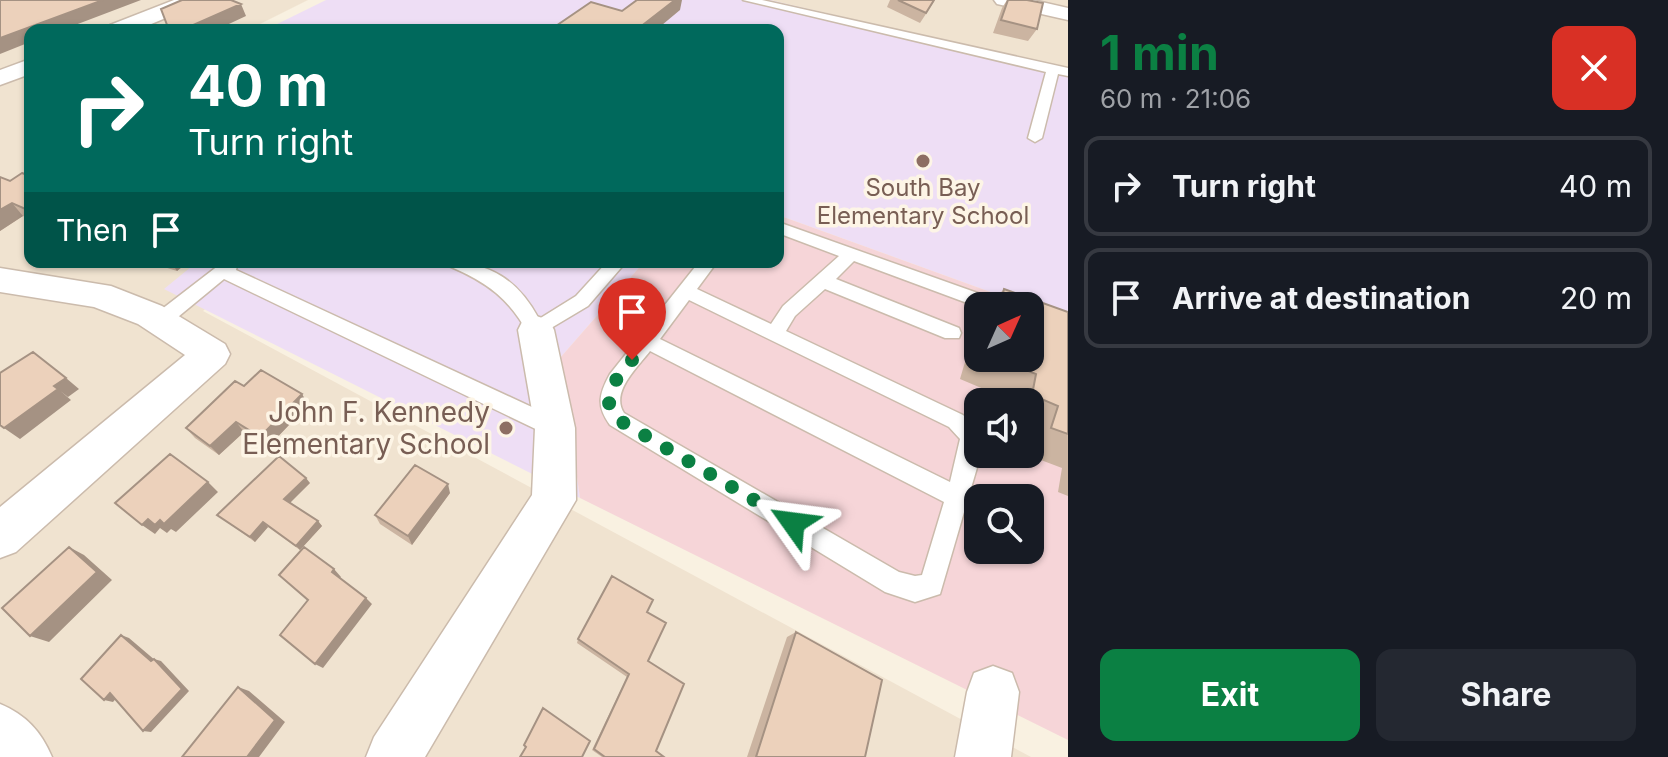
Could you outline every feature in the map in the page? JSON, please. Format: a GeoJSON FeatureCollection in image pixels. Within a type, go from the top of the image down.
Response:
{"type":"FeatureCollection","features":[{"type":"Feature","properties":{"kind":"street"},"geometry":{"type":"LineString","coordinates":[[133,24],[192,0]]}},
{"type":"Feature","properties":{"kind":"street"},"geometry":{"type":"LineString","coordinates":[[1004,0],[1068,13]]}},
{"type":"Feature","properties":{"kind":"street"},"geometry":{"type":"LineString","coordinates":[[0,78],[24,68]]}},
{"type":"Feature","properties":{"kind":"street"},"geometry":{"type":"LineString","coordinates":[[0,280],[99,295],[160,321],[212,354],[0,536]]}},
{"type":"Feature","properties":{"kind":"street"},"geometry":{"type":"LineString","coordinates":[[394,757],[554,500],[555,428],[536,330]]}},
{"type":"Feature","properties":{"kind":"street"},"geometry":{"type":"LineString","coordinates":[[983,757],[993,692]]}},
{"type":"Feature","properties":{"kind":"street"},"geometry":{"type":"LineString","coordinates":[[0,731],[24,757]]}},
{"type":"Feature","properties":{"kind":"lane"},"geometry":{"type":"LineString","coordinates":[[748,0],[1068,72]]}},
{"type":"Feature","properties":{"kind":"lane"},"geometry":{"type":"LineString","coordinates":[[1035,138],[1053,70]]}},
{"type":"Feature","properties":{"kind":"lane"},"geometry":{"type":"LineString","coordinates":[[784,229],[964,295]]}},
{"type":"Feature","properties":{"kind":"lane"},"geometry":{"type":"LineString","coordinates":[[774,334],[789,311],[852,254]]}},
{"type":"Feature","properties":{"kind":"lane"},"geometry":{"type":"LineString","coordinates":[[160,321],[227,268]]}},
{"type":"Feature","properties":{"kind":"lane"},"geometry":{"type":"LineString","coordinates":[[230,268],[555,428]]}},
{"type":"Feature","properties":{"kind":"lane"},"geometry":{"type":"LineString","coordinates":[[470,268],[494,278],[513,293],[536,330],[582,301],[612,268]]}},
{"type":"Feature","properties":{"kind":"lane"},"geometry":{"type":"LineString","coordinates":[[686,291],[956,421],[971,436],[971,450],[931,585],[915,589],[894,583],[617,419],[608,408],[608,396],[617,380],[703,268]]}},
{"type":"Feature","properties":{"kind":"lane"},"geometry":{"type":"LineString","coordinates":[[821,280],[952,333]]}},
{"type":"Feature","properties":{"kind":"lane"},"geometry":{"type":"LineString","coordinates":[[647,341],[957,497]]}},
{"type":"Feature","properties":{"kind":"shaded area"},"geometry":{"type":"Polygon","coordinates":[[[0,0],[308,0],[260,24],[24,24],[24,268],[248,268],[203,311],[1031,757],[0,757],[0,0]]]}},
{"type":"Feature","properties":{"kind":"shaded area","name":"South Bay Elementary School"},"geometry":{"type":"Polygon","coordinates":[[[326,0],[770,0],[1068,71],[1068,320],[1044,311],[1044,292],[991,292],[784,217],[784,24],[277,24],[326,0]]]}},
{"type":"Feature","properties":{"kind":"shaded area"},"geometry":{"type":"Polygon","coordinates":[[[770,0],[1068,0],[1068,71],[823,12],[770,0]]]}},
{"type":"Feature","properties":{"kind":"shaded area"},"geometry":{"type":"Polygon","coordinates":[[[784,217],[990,292],[964,292],[964,372],[1044,372],[1044,311],[1068,320],[1068,740],[580,498],[560,358],[639,268],[784,268],[784,217]]]}},
{"type":"Feature","properties":{"kind":"shaded area","name":"John F. Kennedy Elementary School"},"geometry":{"type":"Polygon","coordinates":[[[190,268],[639,268],[560,358],[580,498],[164,289],[190,268]]]}},
{"type":"Feature","properties":{"kind":"building"},"geometry":{"type":"Polygon","coordinates":[[[0,0],[103,0],[38,24],[24,24],[24,29],[0,38],[0,0]]]}},
{"type":"Feature","properties":{"kind":"building"},"geometry":{"type":"Polygon","coordinates":[[[182,0],[231,0],[241,4],[196,24],[167,24],[161,9],[182,0]]]}},
{"type":"Feature","properties":{"kind":"building"},"geometry":{"type":"Polygon","coordinates":[[[637,0],[675,0],[644,24],[559,24],[591,2],[622,11],[637,0]]]}},
{"type":"Feature","properties":{"kind":"building"},"geometry":{"type":"Polygon","coordinates":[[[898,0],[934,0],[926,13],[898,0]]]}},
{"type":"Feature","properties":{"kind":"building"},"geometry":{"type":"Polygon","coordinates":[[[1008,0],[1043,3],[1037,29],[1001,20],[1008,0]]]}},
{"type":"Feature","properties":{"kind":"building"},"geometry":{"type":"Polygon","coordinates":[[[24,174],[24,208],[12,203],[0,210],[0,177],[10,181],[24,174]]]}},
{"type":"Feature","properties":{"kind":"building"},"geometry":{"type":"Polygon","coordinates":[[[1044,303],[1068,312],[1068,434],[1051,428],[1058,406],[1044,400],[1044,388],[1033,388],[1036,374],[1031,372],[1044,372],[1044,303]]]}},
{"type":"Feature","properties":{"kind":"building"},"geometry":{"type":"Polygon","coordinates":[[[33,352],[66,378],[54,386],[58,389],[4,428],[0,425],[0,373],[33,352]]]}},
{"type":"Feature","properties":{"kind":"building"},"geometry":{"type":"Polygon","coordinates":[[[261,370],[302,394],[260,437],[236,422],[210,446],[186,428],[235,381],[244,386],[261,370]]]}},
{"type":"Feature","properties":{"kind":"building"},"geometry":{"type":"Polygon","coordinates":[[[170,454],[208,482],[164,524],[160,520],[155,525],[148,519],[142,525],[115,503],[170,454]]]}},
{"type":"Feature","properties":{"kind":"building"},"geometry":{"type":"Polygon","coordinates":[[[279,456],[306,478],[284,499],[318,521],[296,546],[263,522],[250,537],[217,515],[279,456]]]}},
{"type":"Feature","properties":{"kind":"building"},"geometry":{"type":"Polygon","coordinates":[[[415,465],[448,484],[408,536],[375,515],[415,465]]]}},
{"type":"Feature","properties":{"kind":"building"},"geometry":{"type":"Polygon","coordinates":[[[69,547],[97,572],[30,636],[2,608],[69,547]]]}},
{"type":"Feature","properties":{"kind":"building"},"geometry":{"type":"Polygon","coordinates":[[[304,547],[366,598],[315,664],[280,635],[308,600],[279,575],[304,547]]]}},
{"type":"Feature","properties":{"kind":"building"},"geometry":{"type":"Polygon","coordinates":[[[612,576],[653,600],[647,612],[666,623],[648,661],[684,684],[656,751],[664,757],[605,757],[594,749],[629,674],[578,639],[612,576]]]}},
{"type":"Feature","properties":{"kind":"building"},"geometry":{"type":"Polygon","coordinates":[[[796,632],[882,680],[865,757],[756,757],[796,632]]]}},
{"type":"Feature","properties":{"kind":"building"},"geometry":{"type":"Polygon","coordinates":[[[121,635],[151,661],[154,659],[182,689],[143,731],[110,693],[104,700],[81,679],[121,635]]]}},
{"type":"Feature","properties":{"kind":"building"},"geometry":{"type":"Polygon","coordinates":[[[238,687],[275,720],[247,757],[182,757],[238,687]]]}},
{"type":"Feature","properties":{"kind":"building"},"geometry":{"type":"Polygon","coordinates":[[[543,708],[590,741],[582,757],[520,757],[543,708]]]}},
{"type":"Feature","properties":{"kind":"place","name":"South Bay Elementary School"},"geometry":{"type":"Point","coordinates":[923,161]}},
{"type":"Feature","properties":{"kind":"place","name":"John F. Kennedy Elementary School"},"geometry":{"type":"Point","coordinates":[506,428]}},
{"type":"Feature","properties":{"kind":"route"},"geometry":{"type":"LineString","coordinates":[[632,360],[608,396],[608,408],[617,419],[793,523]]}}]}
